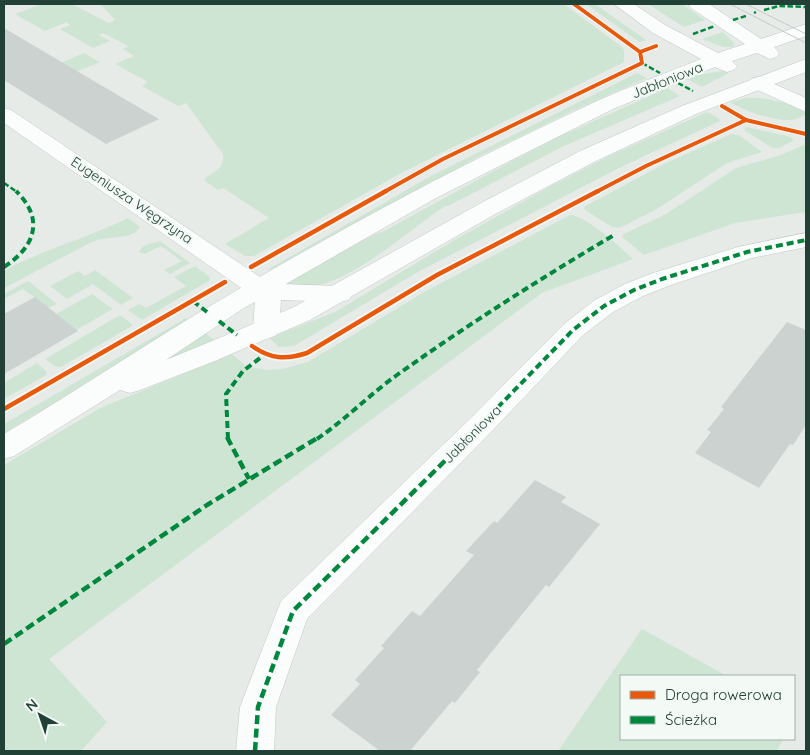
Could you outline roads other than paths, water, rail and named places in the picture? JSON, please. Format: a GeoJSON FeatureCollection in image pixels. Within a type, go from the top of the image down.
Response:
{"type":"FeatureCollection","features":[{"type":"Feature","properties":{"kind":"main road"},"geometry":{"type":"LineString","coordinates":[[624,4],[660,29],[758,83],[806,106]]}},
{"type":"Feature","properties":{"kind":"main road"},"geometry":{"type":"LineString","coordinates":[[697,4],[758,46],[803,69]]}},
{"type":"Feature","properties":{"kind":"main road","name":"Jabłoniowa"},"geometry":{"type":"LineString","coordinates":[[4,448],[260,288],[428,193],[606,105],[716,60],[806,30]]}},
{"type":"Feature","properties":{"kind":"main road","name":"Jabłoniowa"},"geometry":{"type":"LineString","coordinates":[[82,401],[266,330],[340,294],[488,208],[588,156],[689,110],[758,83],[803,69]]}},
{"type":"Feature","properties":{"kind":"main road","name":"Eugeniusza Węgrzyna"},"geometry":{"type":"LineString","coordinates":[[4,114],[260,288],[281,292],[340,294]]}},
{"type":"Feature","properties":{"kind":"main road","name":"Jabłoniowa"},"geometry":{"type":"LineString","coordinates":[[255,751],[258,707],[293,611],[484,422],[573,330],[604,306],[634,290],[662,279],[738,254],[806,240]]}},
{"type":"Feature","properties":{"kind":"main road"},"geometry":{"type":"LineString","coordinates":[[260,288],[268,299],[266,330]]}},
{"type":"Feature","properties":{"kind":"tram line"},"geometry":{"type":"LineString","coordinates":[[730,4],[806,43]]}},
{"type":"Feature","properties":{"kind":"tram line"},"geometry":{"type":"LineString","coordinates":[[746,4],[806,34]]}}]}
